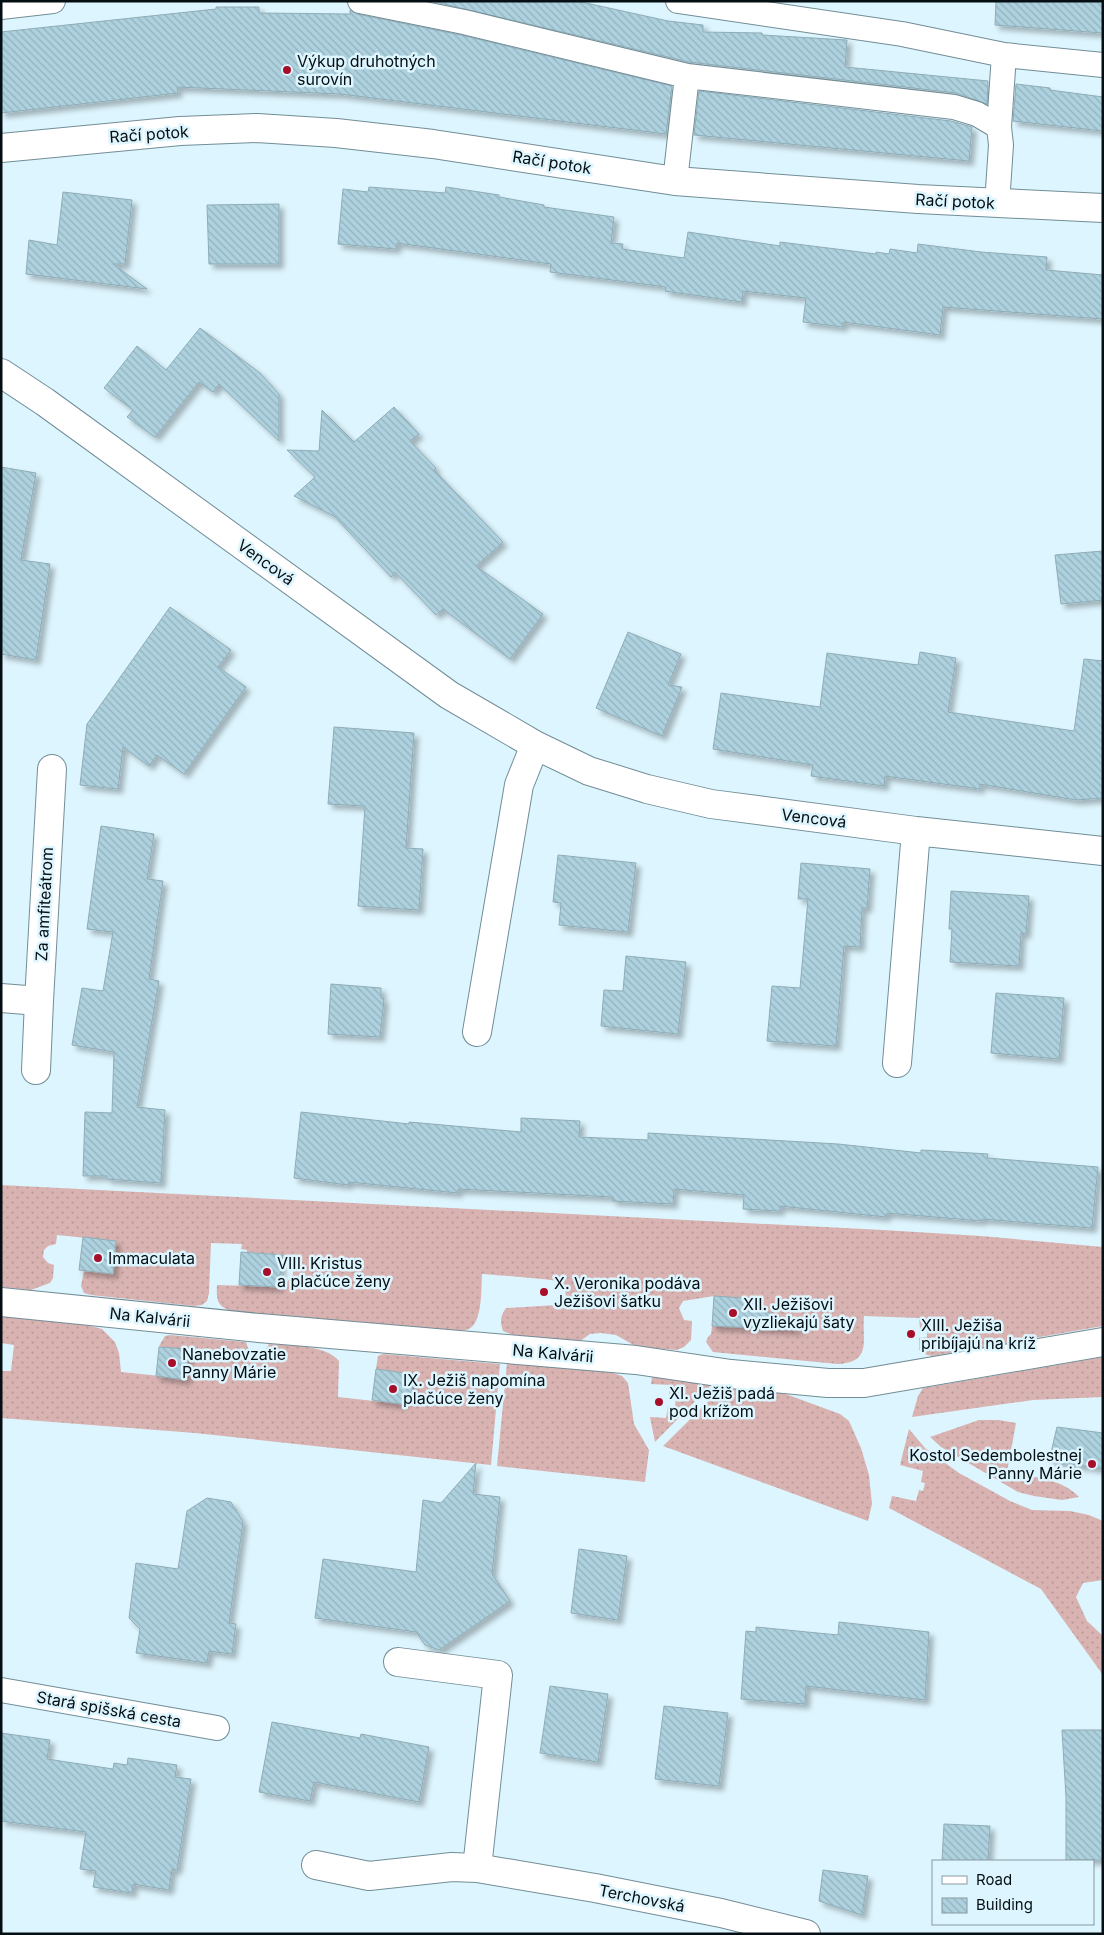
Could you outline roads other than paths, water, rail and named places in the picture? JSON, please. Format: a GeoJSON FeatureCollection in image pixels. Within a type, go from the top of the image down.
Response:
{"type":"FeatureCollection","features":[{"type":"Feature","properties":{"kind":"street","name":"Račí potok"},"geometry":{"type":"LineString","coordinates":[[1,148],[180,131],[257,128],[336,133],[433,144],[675,181],[998,204],[1103,208]]}},
{"type":"Feature","properties":{"kind":"street","name":"Vencová"},"geometry":{"type":"LineString","coordinates":[[1,373],[53,407],[449,695],[535,745],[589,772],[647,790],[711,804],[916,831],[1103,852]]}},
{"type":"Feature","properties":{"kind":"street"},"geometry":{"type":"LineString","coordinates":[[477,1032],[519,785],[535,745]]}},
{"type":"Feature","properties":{"kind":"street","name":"Za amfiteátrom"},"geometry":{"type":"LineString","coordinates":[[36,1070],[52,769]]}},
{"type":"Feature","properties":{"kind":"street"},"geometry":{"type":"LineString","coordinates":[[897,1064],[916,831]]}},
{"type":"Feature","properties":{"kind":"street"},"geometry":{"type":"LineString","coordinates":[[1,998],[39,1001]]}},
{"type":"Feature","properties":{"kind":"street","name":"Na Kalvárii"},"geometry":{"type":"LineString","coordinates":[[1,1302],[259,1328],[636,1360],[730,1374],[828,1383],[864,1382],[1103,1342]]}},
{"type":"Feature","properties":{"kind":"street"},"geometry":{"type":"LineString","coordinates":[[398,1662],[498,1675],[477,1868]]}},
{"type":"Feature","properties":{"kind":"street","name":"Terchovská"},"geometry":{"type":"LineString","coordinates":[[316,1865],[370,1876],[452,1868],[477,1868],[595,1888],[721,1913],[806,1934]]}},
{"type":"Feature","properties":{"kind":"lane"},"geometry":{"type":"LineString","coordinates":[[1,7],[53,1]]}},
{"type":"Feature","properties":{"kind":"lane"},"geometry":{"type":"LineString","coordinates":[[360,1],[464,22],[687,76],[954,107],[977,114],[999,127]]}},
{"type":"Feature","properties":{"kind":"lane"},"geometry":{"type":"LineString","coordinates":[[678,1],[902,34],[1004,55],[1103,66]]}},
{"type":"Feature","properties":{"kind":"lane"},"geometry":{"type":"LineString","coordinates":[[998,204],[1001,145],[999,127],[1004,55]]}},
{"type":"Feature","properties":{"kind":"lane"},"geometry":{"type":"LineString","coordinates":[[675,181],[687,76]]}},
{"type":"Feature","properties":{"kind":"lane","name":"Stará spišská cesta"},"geometry":{"type":"LineString","coordinates":[[1,1690],[217,1728]]}},
{"type":"Feature","properties":{"kind":"place","name":"Výkup druhotných surovín"},"geometry":{"type":"Point","coordinates":[287,70]}},
{"type":"Feature","properties":{"kind":"place","name":"Immaculata"},"geometry":{"type":"Point","coordinates":[98,1258]}},
{"type":"Feature","properties":{"kind":"place","name":"VIII. Kristus a plačúce ženy"},"geometry":{"type":"Point","coordinates":[267,1272]}},
{"type":"Feature","properties":{"kind":"place","name":"X. Veronika podáva Ježišovi šatku"},"geometry":{"type":"Point","coordinates":[544,1292]}},
{"type":"Feature","properties":{"kind":"place","name":"XII. Ježišovi vyzliekajú šaty"},"geometry":{"type":"Point","coordinates":[733,1313]}},
{"type":"Feature","properties":{"kind":"place","name":"XIII. Ježiša pribíjajú na kríž"},"geometry":{"type":"Point","coordinates":[911,1334]}},
{"type":"Feature","properties":{"kind":"place","name":"Nanebovzatie Panny Márie"},"geometry":{"type":"Point","coordinates":[172,1363]}},
{"type":"Feature","properties":{"kind":"place","name":"IX. Ježiš napomína plačúce ženy"},"geometry":{"type":"Point","coordinates":[393,1389]}},
{"type":"Feature","properties":{"kind":"place","name":"XI. Ježiš padá pod krížom"},"geometry":{"type":"Point","coordinates":[659,1402]}},
{"type":"Feature","properties":{"kind":"place","name":"Kostol Sedembolestnej Panny Márie"},"geometry":{"type":"Point","coordinates":[1092,1464]}}]}
